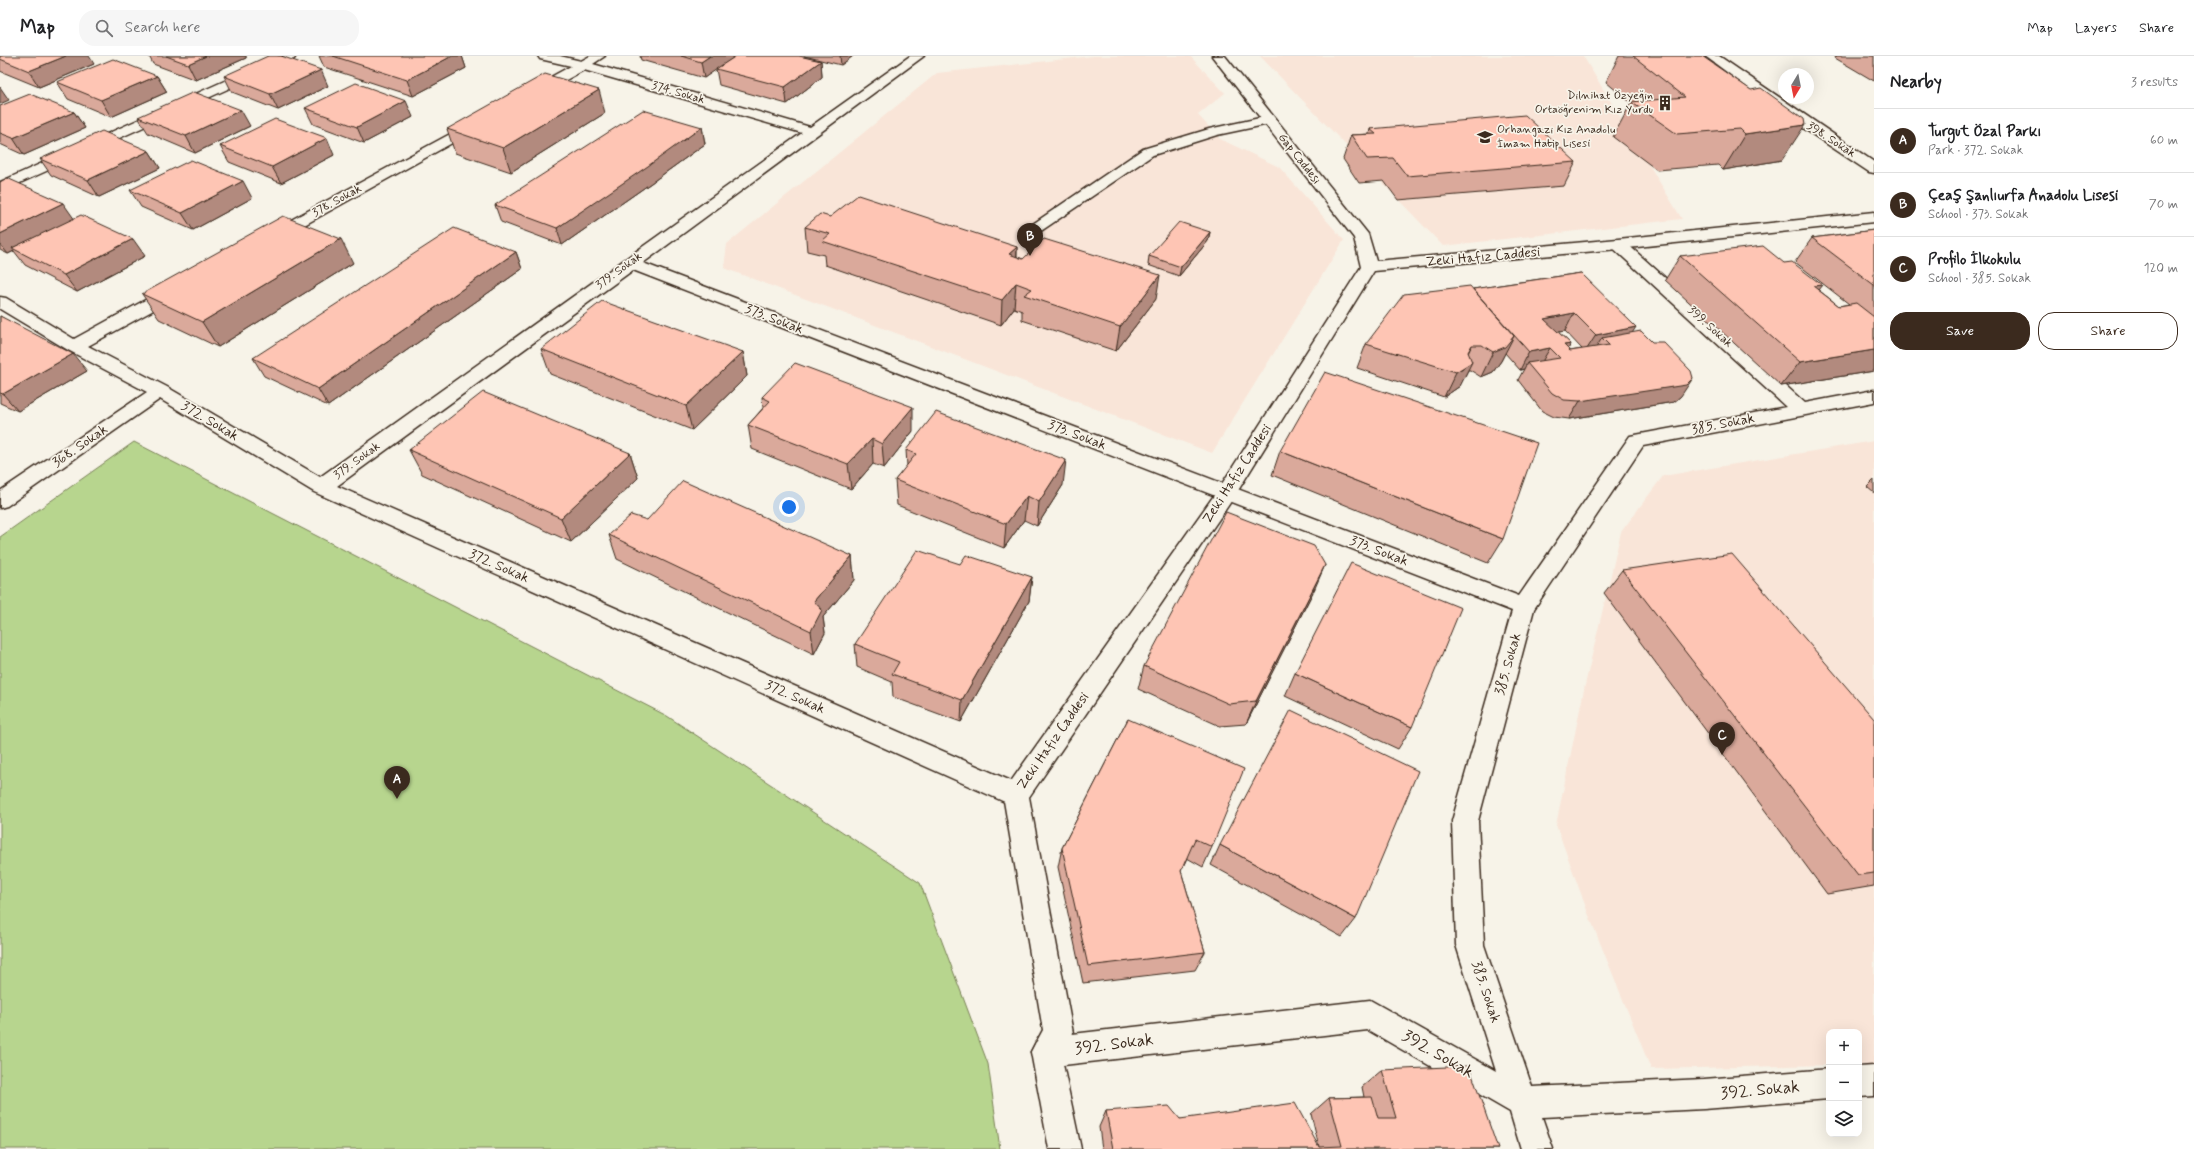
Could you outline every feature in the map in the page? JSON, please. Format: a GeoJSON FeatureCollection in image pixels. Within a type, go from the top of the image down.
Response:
{"type":"FeatureCollection","features":[{"type":"Feature","properties":{"kind":"street"},"geometry":{"type":"LineString","coordinates":[[0,188],[290,56]]}},
{"type":"Feature","properties":{"kind":"street","name":"374. Sokak"},"geometry":{"type":"LineString","coordinates":[[544,56],[582,65],[812,132]]}},
{"type":"Feature","properties":{"kind":"street"},"geometry":{"type":"LineString","coordinates":[[520,100],[599,56]]}},
{"type":"Feature","properties":{"kind":"street","name":"379. Sokak"},"geometry":{"type":"LineString","coordinates":[[322,487],[629,263],[918,56]]}},
{"type":"Feature","properties":{"kind":"street","name":"Gap Caddesi"},"geometry":{"type":"LineString","coordinates":[[1218,56],[1362,237],[1369,267]]}},
{"type":"Feature","properties":{"kind":"street","name":"398. Sokak"},"geometry":{"type":"LineString","coordinates":[[1710,56],[1808,125],[1874,168]]}},
{"type":"Feature","properties":{"kind":"street","name":"378. Sokak"},"geometry":{"type":"LineString","coordinates":[[262,242],[492,115]]}},
{"type":"Feature","properties":{"kind":"street"},"geometry":{"type":"LineString","coordinates":[[1032,230],[1148,152],[1214,132],[1269,120]]}},
{"type":"Feature","properties":{"kind":"street","name":"Zeki Hafız Caddesi"},"geometry":{"type":"LineString","coordinates":[[1046,1052],[1058,1033],[1016,795],[1227,492],[1369,267],[1618,244],[1874,217]]}},
{"type":"Feature","properties":{"kind":"street","name":"399. Sokak"},"geometry":{"type":"LineString","coordinates":[[1618,244],[1801,410]]}},
{"type":"Feature","properties":{"kind":"street","name":"373. Sokak"},"geometry":{"type":"LineString","coordinates":[[629,263],[1524,607]]}},
{"type":"Feature","properties":{"kind":"street"},"geometry":{"type":"LineString","coordinates":[[74,346],[186,285]]}},
{"type":"Feature","properties":{"kind":"street","name":"372. Sokak"},"geometry":{"type":"LineString","coordinates":[[0,302],[74,346],[160,391],[322,487],[1016,795]]}},
{"type":"Feature","properties":{"kind":"street","name":"368. Sokak"},"geometry":{"type":"LineString","coordinates":[[0,501],[160,391]]}},
{"type":"Feature","properties":{"kind":"street","name":"385. Sokak"},"geometry":{"type":"LineString","coordinates":[[1537,1149],[1470,945],[1465,821],[1524,607],[1637,440],[1874,396]]}},
{"type":"Feature","properties":{"kind":"street","name":"392. Sokak"},"geometry":{"type":"LineString","coordinates":[[1046,1052],[1370,1015],[1523,1103],[1704,1094],[1826,1084]]}},
{"type":"Feature","properties":{"kind":"street"},"geometry":{"type":"LineString","coordinates":[[1046,1052],[1065,1149]]}},
{"type":"Feature","properties":{"kind":"street"},"geometry":{"type":"LineString","coordinates":[[1862,1082],[1874,1081]]}},
{"type":"Feature","properties":{"kind":"shaded area"},"geometry":{"type":"Polygon","coordinates":[[[1094,56],[1190,56],[1225,93],[1198,115],[1220,139],[1279,167],[1344,240],[1212,453],[724,268],[727,244],[937,73],[1094,56]]]}},
{"type":"Feature","properties":{"kind":"shaded area","name":"Orhangazi Kız Anadolu İmam Hatip Lisesi"},"geometry":{"type":"Polygon","coordinates":[[[1260,56],[1583,56],[1682,219],[1443,246],[1260,56]]]}},
{"type":"Feature","properties":{"kind":"shaded area"},"geometry":{"type":"Polygon","coordinates":[[[1874,441],[1874,1065],[1862,1065],[1862,1029],[1826,1029],[1826,1065],[1651,1069],[1588,913],[1556,825],[1585,685],[1621,532],[1663,476],[1874,441]]]}},
{"type":"Feature","properties":{"kind":"green space"},"geometry":{"type":"Polygon","coordinates":[[[134,442],[667,716],[920,883],[988,1064],[1000,1149],[0,1149],[0,537],[134,442]]]}},
{"type":"Feature","properties":{"kind":"building"},"geometry":{"type":"Polygon","coordinates":[[[0,56],[66,56],[29,71],[0,59],[0,56]]]}},
{"type":"Feature","properties":{"kind":"building"},"geometry":{"type":"Polygon","coordinates":[[[166,56],[206,56],[188,64],[166,56]]]}},
{"type":"Feature","properties":{"kind":"building"},"geometry":{"type":"Polygon","coordinates":[[[268,56],[281,56],[321,70],[270,94],[224,76],[268,56]]]}},
{"type":"Feature","properties":{"kind":"building"},"geometry":{"type":"Polygon","coordinates":[[[333,56],[452,56],[407,80],[333,56]]]}},
{"type":"Feature","properties":{"kind":"building"},"geometry":{"type":"Polygon","coordinates":[[[681,56],[710,56],[701,62],[681,56]]]}},
{"type":"Feature","properties":{"kind":"building"},"geometry":{"type":"Polygon","coordinates":[[[736,56],[799,56],[821,61],[785,87],[716,69],[736,56]]]}},
{"type":"Feature","properties":{"kind":"building"},"geometry":{"type":"Polygon","coordinates":[[[1633,56],[1702,56],[1751,90],[1761,88],[1778,100],[1778,104],[1783,104],[1804,119],[1805,125],[1745,134],[1740,129],[1677,134],[1631,102],[1685,97],[1633,56]]]}},
{"type":"Feature","properties":{"kind":"building"},"geometry":{"type":"Polygon","coordinates":[[[113,59],[157,76],[101,100],[57,82],[113,59]]]}},
{"type":"Feature","properties":{"kind":"building"},"geometry":{"type":"Polygon","coordinates":[[[545,74],[599,90],[503,148],[447,129],[545,74]]]}},
{"type":"Feature","properties":{"kind":"building"},"geometry":{"type":"Polygon","coordinates":[[[356,83],[406,101],[357,127],[305,108],[356,83]]]}},
{"type":"Feature","properties":{"kind":"building"},"geometry":{"type":"Polygon","coordinates":[[[194,92],[241,110],[186,136],[138,117],[194,92]]]}},
{"type":"Feature","properties":{"kind":"building"},"geometry":{"type":"Polygon","coordinates":[[[30,94],[74,112],[13,138],[0,133],[0,106],[30,94]]]}},
{"type":"Feature","properties":{"kind":"building"},"geometry":{"type":"Polygon","coordinates":[[[643,110],[702,127],[557,228],[495,205],[643,110]]]}},
{"type":"Feature","properties":{"kind":"building"},"geometry":{"type":"Polygon","coordinates":[[[1525,115],[1576,162],[1407,176],[1393,158],[1367,159],[1351,135],[1376,134],[1370,129],[1525,115]]]}},
{"type":"Feature","properties":{"kind":"building"},"geometry":{"type":"Polygon","coordinates":[[[275,119],[327,138],[272,167],[220,146],[275,119]]]}},
{"type":"Feature","properties":{"kind":"building"},"geometry":{"type":"Polygon","coordinates":[[[102,131],[149,151],[88,180],[40,159],[102,131]]]}},
{"type":"Feature","properties":{"kind":"building"},"geometry":{"type":"Polygon","coordinates":[[[191,160],[243,181],[182,213],[130,190],[191,160]]]}},
{"type":"Feature","properties":{"kind":"building"},"geometry":{"type":"Polygon","coordinates":[[[7,178],[63,203],[0,234],[0,182],[7,178]]]}},
{"type":"Feature","properties":{"kind":"building"},"geometry":{"type":"Polygon","coordinates":[[[858,195],[1017,247],[1009,254],[1023,259],[1044,239],[1160,275],[1120,327],[1024,295],[1032,289],[1016,283],[1002,300],[822,241],[830,234],[805,227],[820,214],[830,217],[858,195]]]}},
{"type":"Feature","properties":{"kind":"building"},"geometry":{"type":"Polygon","coordinates":[[[81,215],[133,239],[64,275],[12,248],[81,215]]]}},
{"type":"Feature","properties":{"kind":"building"},"geometry":{"type":"Polygon","coordinates":[[[283,216],[341,239],[202,322],[142,294],[283,216]]]}},
{"type":"Feature","properties":{"kind":"building"},"geometry":{"type":"Polygon","coordinates":[[[1179,222],[1210,232],[1181,267],[1149,256],[1179,222]]]}},
{"type":"Feature","properties":{"kind":"building"},"geometry":{"type":"Polygon","coordinates":[[[454,228],[516,252],[318,389],[253,358],[454,228]]]}},
{"type":"Feature","properties":{"kind":"building"},"geometry":{"type":"Polygon","coordinates":[[[1874,230],[1874,285],[1812,238],[1874,230]]]}},
{"type":"Feature","properties":{"kind":"building"},"geometry":{"type":"Polygon","coordinates":[[[1763,246],[1784,263],[1792,262],[1822,285],[1813,286],[1839,306],[1856,303],[1874,317],[1874,350],[1800,362],[1680,256],[1763,246]]]}},
{"type":"Feature","properties":{"kind":"building"},"geometry":{"type":"Polygon","coordinates":[[[1581,273],[1636,327],[1596,335],[1574,313],[1544,319],[1571,344],[1564,345],[1570,351],[1609,345],[1602,338],[1641,331],[1652,342],[1663,342],[1691,371],[1693,378],[1686,385],[1580,401],[1564,400],[1552,393],[1527,363],[1560,358],[1550,348],[1529,352],[1473,289],[1581,273]]]}},
{"type":"Feature","properties":{"kind":"building"},"geometry":{"type":"Polygon","coordinates":[[[1470,286],[1514,336],[1505,347],[1493,352],[1482,345],[1472,345],[1468,352],[1472,362],[1456,372],[1366,344],[1404,294],[1470,286]]]}},
{"type":"Feature","properties":{"kind":"building"},"geometry":{"type":"Polygon","coordinates":[[[602,301],[743,352],[686,406],[541,349],[602,301]]]}},
{"type":"Feature","properties":{"kind":"building"},"geometry":{"type":"Polygon","coordinates":[[[0,316],[73,354],[3,394],[0,393],[0,316]]]}},
{"type":"Feature","properties":{"kind":"building"},"geometry":{"type":"Polygon","coordinates":[[[795,363],[913,407],[882,444],[872,439],[848,464],[748,425],[770,401],[762,397],[795,363]]]}},
{"type":"Feature","properties":{"kind":"building"},"geometry":{"type":"Polygon","coordinates":[[[1325,372],[1537,443],[1503,539],[1280,451],[1325,372]]]}},
{"type":"Feature","properties":{"kind":"building"},"geometry":{"type":"Polygon","coordinates":[[[483,392],[630,453],[561,518],[409,450],[483,392]]]}},
{"type":"Feature","properties":{"kind":"building"},"geometry":{"type":"Polygon","coordinates":[[[936,412],[1066,460],[1039,502],[1027,496],[1006,524],[895,480],[916,454],[906,450],[936,412]]]}},
{"type":"Feature","properties":{"kind":"building"},"geometry":{"type":"Polygon","coordinates":[[[683,481],[852,556],[814,601],[822,610],[811,631],[609,535],[631,515],[647,520],[683,481]]]}},
{"type":"Feature","properties":{"kind":"building"},"geometry":{"type":"Polygon","coordinates":[[[1226,512],[1314,546],[1325,565],[1256,701],[1229,704],[1144,666],[1226,512]]]}},
{"type":"Feature","properties":{"kind":"building"},"geometry":{"type":"Polygon","coordinates":[[[917,550],[960,564],[966,555],[1032,577],[962,700],[892,674],[899,662],[855,644],[917,550]]]}},
{"type":"Feature","properties":{"kind":"building"},"geometry":{"type":"Polygon","coordinates":[[[1732,554],[1874,719],[1874,873],[1858,875],[1622,570],[1732,554]]]}},
{"type":"Feature","properties":{"kind":"building"},"geometry":{"type":"Polygon","coordinates":[[[1351,563],[1461,608],[1412,727],[1295,673],[1351,563]]]}},
{"type":"Feature","properties":{"kind":"building"},"geometry":{"type":"Polygon","coordinates":[[[1291,710],[1418,771],[1356,919],[1220,845],[1291,710]]]}},
{"type":"Feature","properties":{"kind":"building"},"geometry":{"type":"Polygon","coordinates":[[[1128,719],[1244,769],[1212,847],[1195,839],[1181,871],[1205,952],[1088,966],[1062,848],[1128,719]]]}},
{"type":"Feature","properties":{"kind":"building"},"geometry":{"type":"Polygon","coordinates":[[[1469,1066],[1498,1149],[1113,1149],[1106,1111],[1169,1106],[1180,1119],[1295,1103],[1319,1147],[1342,1146],[1329,1098],[1372,1097],[1378,1118],[1396,1118],[1382,1070],[1469,1066]]]}},
{"type":"Feature","properties":{"kind":"place","name":"Dilnihat Özyeğin Ortaöğrenim Kız Yurdu"},"geometry":{"type":"Point","coordinates":[1665,103]}},
{"type":"Feature","properties":{"kind":"place","name":"Orhangazi Kız Anadolu İmam Hatip Lisesi"},"geometry":{"type":"Point","coordinates":[1485,137]}},
{"type":"Feature","properties":{"kind":"place","name":"Çeaş Şanlıurfa Anadolu Lisesi"},"geometry":{"type":"Point","coordinates":[1030,256]}},
{"type":"Feature","properties":{"kind":"place","name":"Profilo İlkokulu"},"geometry":{"type":"Point","coordinates":[1722,755]}},
{"type":"Feature","properties":{"kind":"place","name":"Turgut Özal Parkı"},"geometry":{"type":"Point","coordinates":[397,799]}}]}
